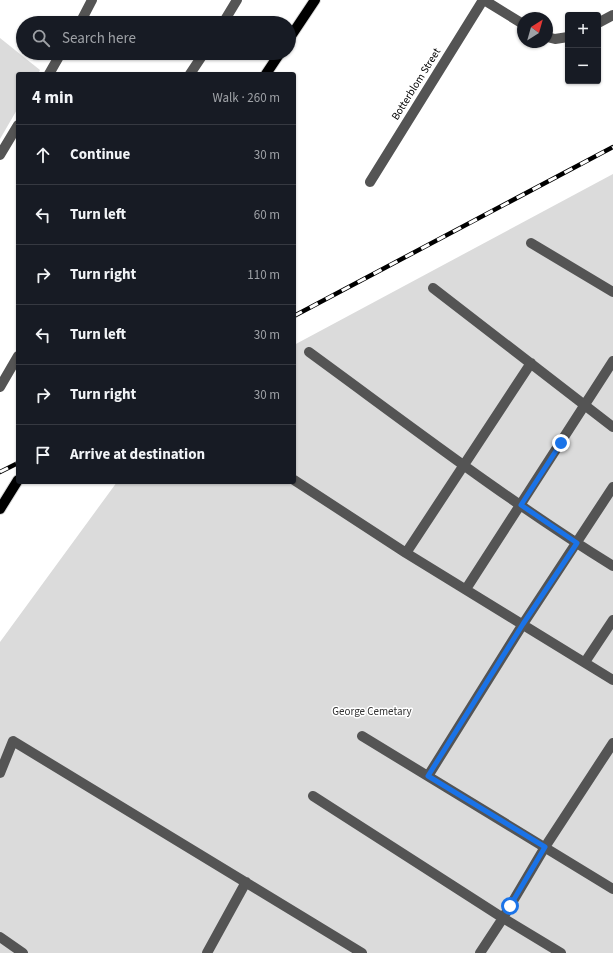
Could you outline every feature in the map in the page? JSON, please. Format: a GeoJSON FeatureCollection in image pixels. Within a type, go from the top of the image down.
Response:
{"type":"FeatureCollection","features":[{"type":"Feature","properties":{"kind":"main road"},"geometry":{"type":"LineString","coordinates":[[296,28],[314,0]]}},
{"type":"Feature","properties":{"kind":"main road"},"geometry":{"type":"LineString","coordinates":[[267,72],[275,60]]}},
{"type":"Feature","properties":{"kind":"main road"},"geometry":{"type":"LineString","coordinates":[[0,509],[16,483]]}},
{"type":"Feature","properties":{"kind":"street"},"geometry":{"type":"LineString","coordinates":[[84,16],[92,0]]}},
{"type":"Feature","properties":{"kind":"street"},"geometry":{"type":"LineString","coordinates":[[227,16],[237,0]]}},
{"type":"Feature","properties":{"kind":"street"},"geometry":{"type":"LineString","coordinates":[[484,0],[517,20]]}},
{"type":"Feature","properties":{"kind":"street","name":"Botterblom Street"},"geometry":{"type":"LineString","coordinates":[[370,182],[484,0]]}},
{"type":"Feature","properties":{"kind":"street"},"geometry":{"type":"LineString","coordinates":[[601,21],[613,15]]}},
{"type":"Feature","properties":{"kind":"street"},"geometry":{"type":"LineString","coordinates":[[553,38],[565,37]]}},
{"type":"Feature","properties":{"kind":"street"},"geometry":{"type":"LineString","coordinates":[[50,72],[57,60]]}},
{"type":"Feature","properties":{"kind":"street"},"geometry":{"type":"LineString","coordinates":[[191,72],[199,60]]}},
{"type":"Feature","properties":{"kind":"street"},"geometry":{"type":"LineString","coordinates":[[0,155],[16,128]]}},
{"type":"Feature","properties":{"kind":"street"},"geometry":{"type":"LineString","coordinates":[[531,243],[613,292]]}},
{"type":"Feature","properties":{"kind":"street"},"geometry":{"type":"LineString","coordinates":[[433,288],[613,427]]}},
{"type":"Feature","properties":{"kind":"street"},"geometry":{"type":"LineString","coordinates":[[309,352],[464,465],[613,566]]}},
{"type":"Feature","properties":{"kind":"street"},"geometry":{"type":"LineString","coordinates":[[0,387],[16,359]]}},
{"type":"Feature","properties":{"kind":"street"},"geometry":{"type":"LineString","coordinates":[[466,589],[613,361]]}},
{"type":"Feature","properties":{"kind":"street"},"geometry":{"type":"LineString","coordinates":[[406,553],[531,363]]}},
{"type":"Feature","properties":{"kind":"street"},"geometry":{"type":"LineString","coordinates":[[296,481],[406,553],[613,680]]}},
{"type":"Feature","properties":{"kind":"street"},"geometry":{"type":"LineString","coordinates":[[428,776],[523,624],[613,488]]}},
{"type":"Feature","properties":{"kind":"street"},"geometry":{"type":"LineString","coordinates":[[585,662],[613,620]]}},
{"type":"Feature","properties":{"kind":"street"},"geometry":{"type":"LineString","coordinates":[[362,736],[613,889]]}},
{"type":"Feature","properties":{"kind":"street"},"geometry":{"type":"LineString","coordinates":[[0,773],[13,741],[362,953]]}},
{"type":"Feature","properties":{"kind":"street"},"geometry":{"type":"LineString","coordinates":[[480,953],[503,918],[545,847],[613,743]]}},
{"type":"Feature","properties":{"kind":"street"},"geometry":{"type":"LineString","coordinates":[[313,796],[560,953]]}},
{"type":"Feature","properties":{"kind":"street"},"geometry":{"type":"LineString","coordinates":[[207,953],[246,882]]}},
{"type":"Feature","properties":{"kind":"street"},"geometry":{"type":"LineString","coordinates":[[0,936],[23,953]]}},
{"type":"Feature","properties":{"kind":"green space"},"geometry":{"type":"Polygon","coordinates":[[[0,38],[16,51],[16,60],[28,60],[40,70],[39,72],[16,72],[16,111],[0,139],[0,38]]]}},
{"type":"Feature","properties":{"kind":"green space","name":"George Cemetary"},"geometry":{"type":"Polygon","coordinates":[[[613,174],[613,953],[0,953],[0,642],[116,484],[296,484],[296,344],[613,174]]]}},
{"type":"Feature","properties":{"kind":"railway"},"geometry":{"type":"LineString","coordinates":[[296,315],[613,147]]}},
{"type":"Feature","properties":{"kind":"railway"},"geometry":{"type":"LineString","coordinates":[[0,472],[16,464]]}},
{"type":"Feature","properties":{"kind":"route"},"geometry":{"type":"LineString","coordinates":[[510,906],[545,847],[428,776],[523,624],[577,543],[521,505],[561,443]]}}]}
